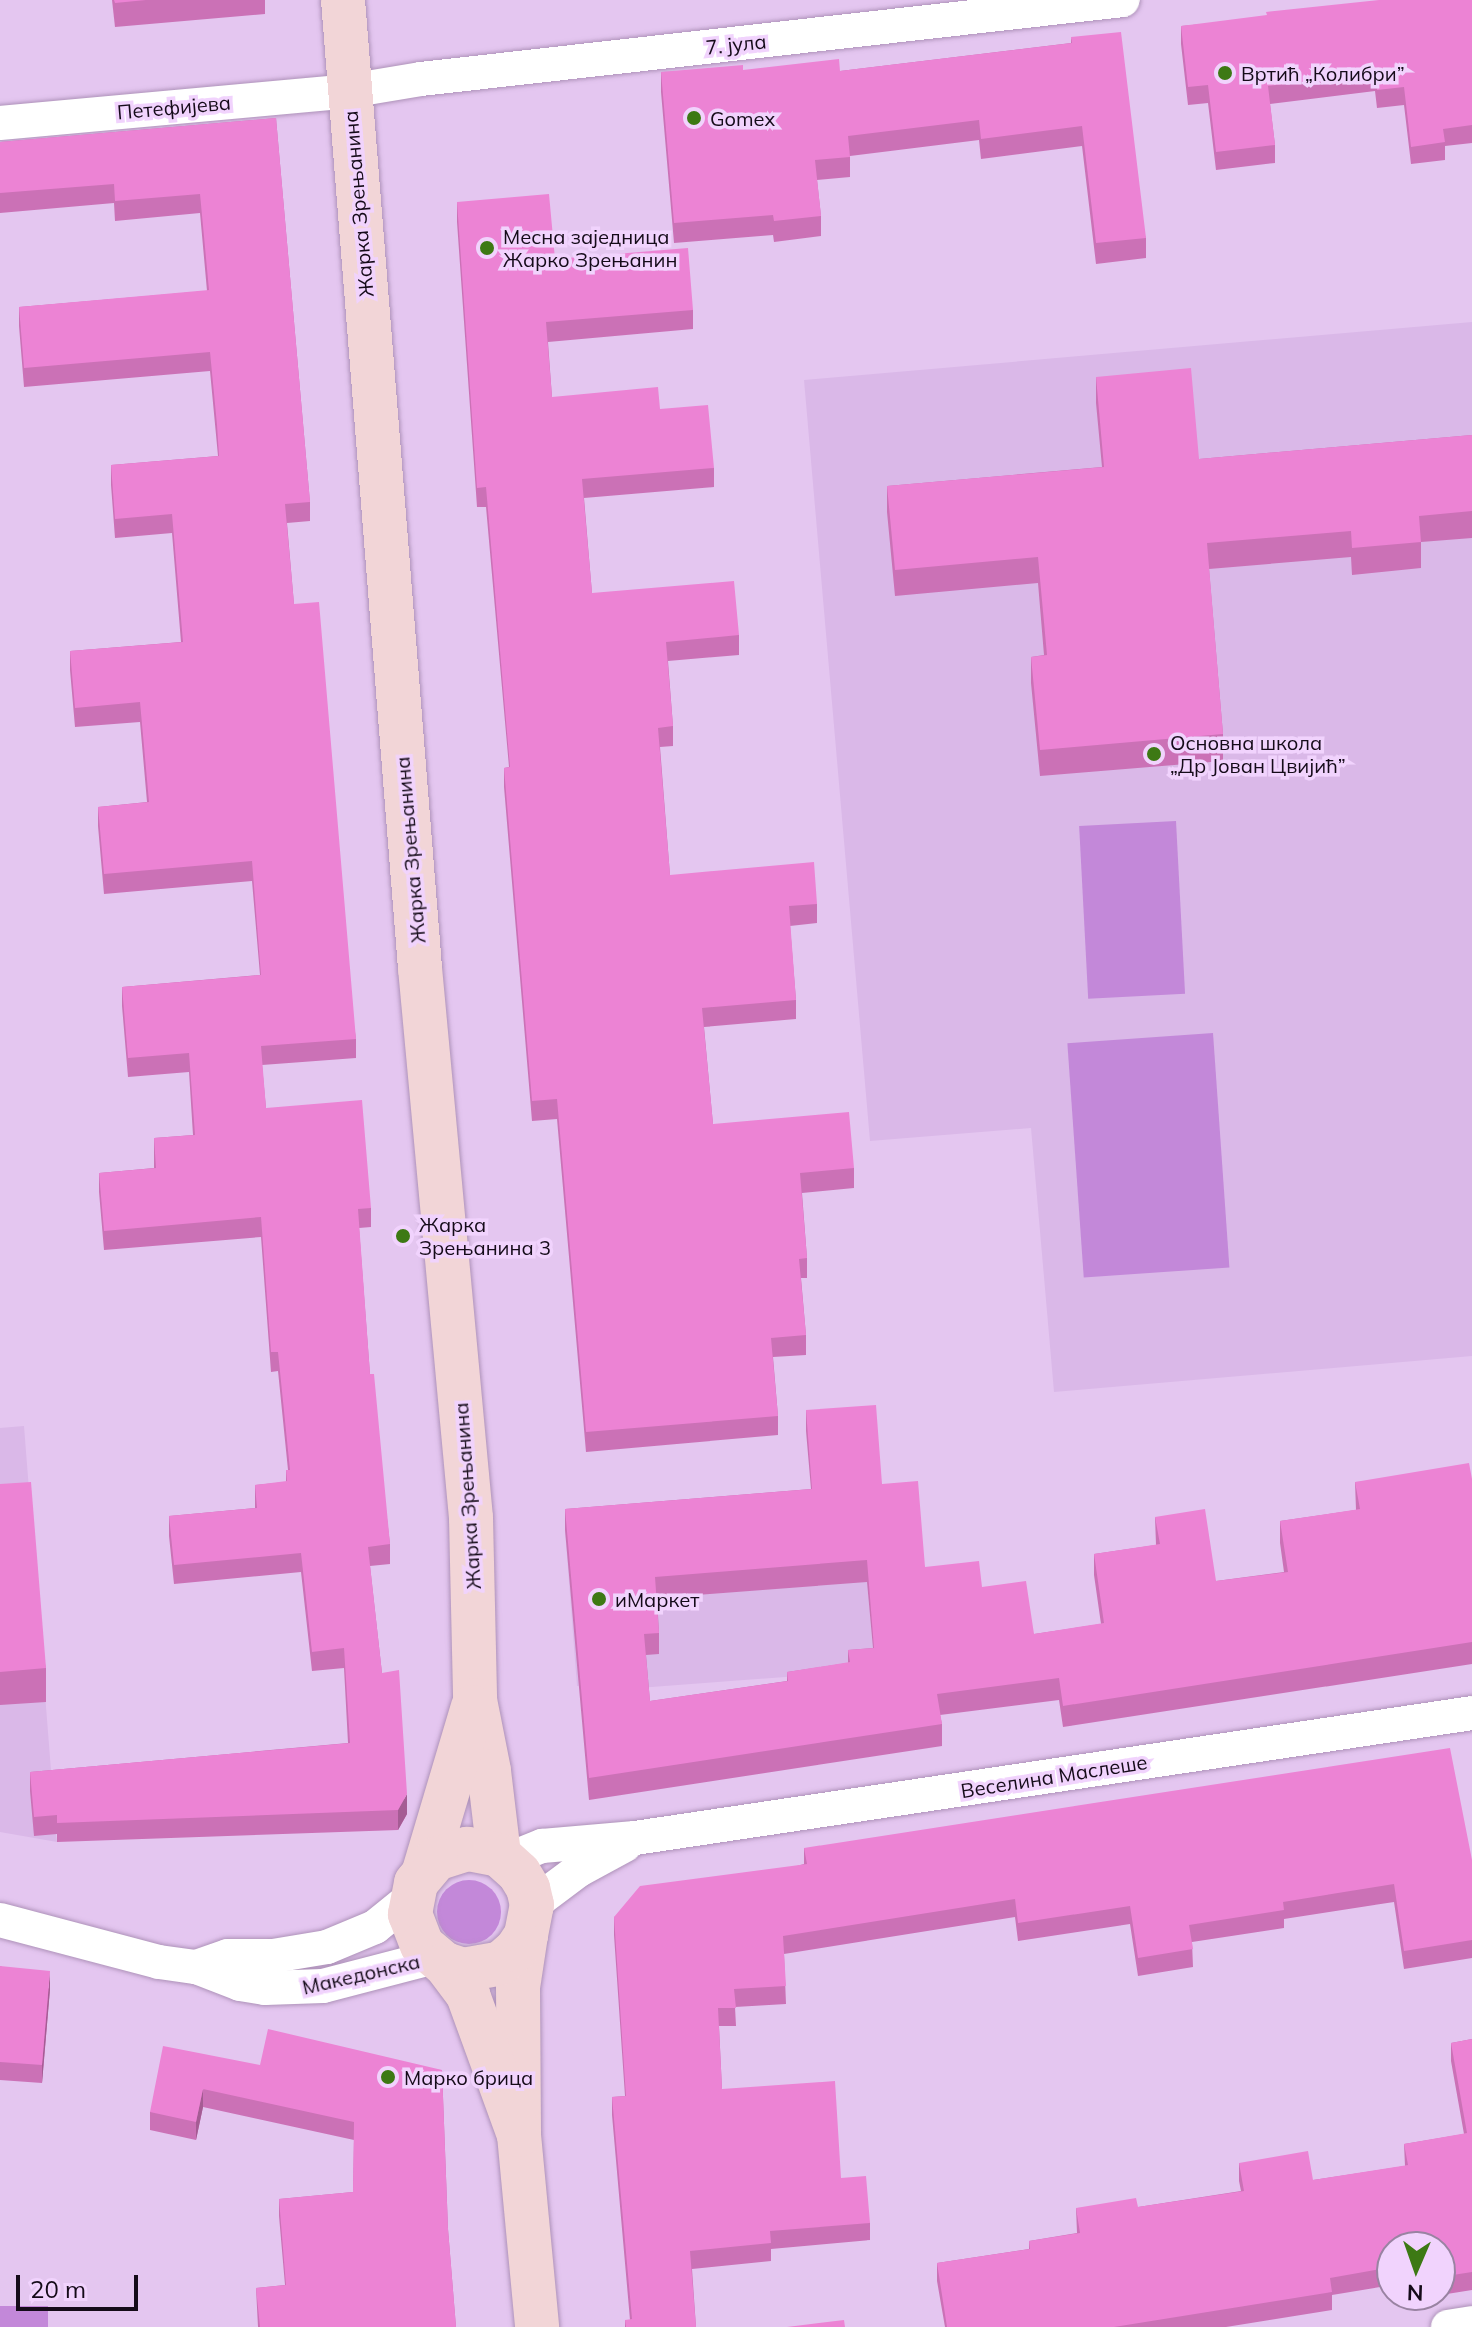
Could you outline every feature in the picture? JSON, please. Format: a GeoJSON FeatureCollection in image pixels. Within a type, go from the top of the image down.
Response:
{"type":"FeatureCollection","features":[{"type":"Feature","properties":{"kind":"main road","name":"Жарка Зрењанина"},"geometry":{"type":"LineString","coordinates":[[343,0],[418,952],[471,1518],[475,1700],[503,1858],[524,1880],[529,1920],[518,1987],[519,2135],[537,2327]]}},
{"type":"Feature","properties":{"kind":"main road","name":"Жарка Зрењанина"},"geometry":{"type":"LineString","coordinates":[[475,1700],[418,1884],[414,1930],[468,1995],[519,2135]]}},
{"type":"Feature","properties":{"kind":"main road"},"geometry":{"type":"LineString","coordinates":[[418,1884],[436,1859],[467,1849],[503,1858]]}},
{"type":"Feature","properties":{"kind":"main road"},"geometry":{"type":"LineString","coordinates":[[439,1961],[463,1970],[501,1963],[516,1950],[529,1920]]}},
{"type":"Feature","properties":{"kind":"street","name":"7. јула"},"geometry":{"type":"LineString","coordinates":[[349,91],[421,79],[1123,0]]}},
{"type":"Feature","properties":{"kind":"street","name":"Петефијева"},"geometry":{"type":"LineString","coordinates":[[0,123],[349,91]]}},
{"type":"Feature","properties":{"kind":"street","name":"Веселина Маслеше"},"geometry":{"type":"LineString","coordinates":[[503,1858],[542,1846],[635,1838],[1471,1716]]}},
{"type":"Feature","properties":{"kind":"street","name":"Веселина Маслеше"},"geometry":{"type":"LineString","coordinates":[[529,1920],[579,1870],[635,1838]]}},
{"type":"Feature","properties":{"kind":"street","name":"Македонска"},"geometry":{"type":"LineString","coordinates":[[196,1967],[228,1956],[273,1956],[327,1947],[375,1927],[418,1884]]}},
{"type":"Feature","properties":{"kind":"street","name":"Македонска"},"geometry":{"type":"LineString","coordinates":[[0,1920],[159,1962],[196,1967],[240,1984],[294,1989],[335,1984],[439,1961]]}},
{"type":"Feature","properties":{"kind":"street"},"geometry":{"type":"LineString","coordinates":[[1448,2327],[1472,2323]]}},
{"type":"Feature","properties":{"kind":"shaded area","name":"Основна школа „Др Јован Цвијић”"},"geometry":{"type":"Polygon","coordinates":[[[1472,322],[1472,1356],[1054,1392],[1031,1128],[870,1141],[804,380],[1472,322]]]}},
{"type":"Feature","properties":{"kind":"shaded area"},"geometry":{"type":"Polygon","coordinates":[[[1176,821],[1185,994],[1088,999],[1079,826],[1176,821]]]}},
{"type":"Feature","properties":{"kind":"shaded area"},"geometry":{"type":"Polygon","coordinates":[[[1213,1033],[1229,1267],[1084,1278],[1067,1043],[1213,1033]]]}},
{"type":"Feature","properties":{"kind":"shaded area"},"geometry":{"type":"Polygon","coordinates":[[[24,1426],[57,1842],[0,1832],[0,1428],[24,1426]]]}},
{"type":"Feature","properties":{"kind":"shaded area"},"geometry":{"type":"Polygon","coordinates":[[[918,1502],[931,1666],[625,1689],[624,1682],[577,1686],[565,1530],[918,1502]]]}},
{"type":"Feature","properties":{"kind":"shaded area"},"geometry":{"type":"Polygon","coordinates":[[[469,1880],[487,1886],[495,1894],[501,1912],[495,1930],[487,1938],[469,1944],[451,1938],[443,1930],[437,1912],[443,1894],[451,1886],[469,1880]]]}},
{"type":"Feature","properties":{"kind":"shaded area"},"geometry":{"type":"Polygon","coordinates":[[[0,2306],[48,2306],[48,2327],[0,2327],[0,2306]]]}},
{"type":"Feature","properties":{"kind":"building"},"geometry":{"type":"Polygon","coordinates":[[[114,0],[146,0],[115,3],[114,0]]]}},
{"type":"Feature","properties":{"kind":"building"},"geometry":{"type":"Polygon","coordinates":[[[1379,0],[1472,0],[1472,125],[1443,129],[1445,142],[1411,147],[1404,87],[1377,90],[1375,73],[1268,86],[1275,145],[1216,152],[1208,85],[1188,87],[1181,26],[1267,15],[1266,12],[1379,0]]]}},
{"type":"Feature","properties":{"kind":"building"},"geometry":{"type":"Polygon","coordinates":[[[1121,32],[1146,238],[1096,243],[1082,126],[981,139],[979,120],[848,136],[850,157],[815,160],[821,216],[774,221],[773,215],[674,223],[661,72],[743,65],[743,70],[839,59],[840,71],[1072,43],[1071,37],[1121,32]]]}},
{"type":"Feature","properties":{"kind":"building"},"geometry":{"type":"Polygon","coordinates":[[[276,118],[310,502],[285,504],[294,604],[319,602],[356,1039],[261,1046],[266,1108],[362,1100],[371,1208],[358,1209],[370,1374],[374,1374],[390,1544],[368,1547],[382,1673],[399,1670],[407,1794],[398,1810],[57,1823],[57,1815],[34,1817],[30,1772],[350,1743],[344,1648],[312,1652],[301,1553],[174,1565],[169,1516],[257,1508],[255,1485],[287,1481],[286,1470],[290,1470],[278,1352],[271,1352],[261,1217],[104,1231],[99,1173],[156,1168],[154,1138],[195,1135],[189,1053],[128,1058],[122,987],[261,975],[252,861],[104,874],[98,807],[149,802],[140,702],[75,708],[70,651],[183,642],[172,514],[115,519],[111,465],[219,456],[217,425],[210,352],[24,368],[19,307],[209,290],[200,194],[115,201],[114,184],[0,193],[0,142],[276,118]]]}},
{"type":"Feature","properties":{"kind":"building"},"geometry":{"type":"Polygon","coordinates":[[[549,194],[555,259],[688,248],[693,310],[546,322],[552,397],[658,387],[660,409],[708,405],[714,468],[582,479],[592,593],[734,581],[739,635],[666,642],[673,726],[658,728],[670,875],[814,862],[817,904],[789,906],[796,1000],[702,1008],[713,1124],[849,1112],[854,1168],[800,1173],[807,1258],[799,1259],[806,1335],[771,1338],[778,1416],[586,1432],[557,1099],[532,1101],[504,768],[510,767],[486,487],[477,488],[457,202],[549,194]]]}},
{"type":"Feature","properties":{"kind":"building"},"geometry":{"type":"Polygon","coordinates":[[[1191,368],[1199,459],[1472,435],[1472,511],[1419,516],[1421,542],[1352,548],[1351,531],[1207,543],[1223,734],[1040,750],[1031,657],[1047,655],[1038,557],[895,570],[887,486],[1104,467],[1096,377],[1191,368]]]}},
{"type":"Feature","properties":{"kind":"building"},"geometry":{"type":"Polygon","coordinates":[[[876,1405],[882,1484],[918,1481],[925,1567],[979,1561],[982,1587],[1026,1581],[1034,1634],[1104,1623],[1094,1554],[1160,1544],[1155,1517],[1205,1509],[1216,1581],[1288,1572],[1280,1521],[1360,1509],[1355,1482],[1469,1463],[1472,1479],[1472,1642],[1063,1706],[1059,1678],[937,1694],[942,1724],[589,1778],[565,1509],[812,1489],[806,1410],[876,1405]],[[867,1560],[655,1577],[659,1633],[644,1634],[650,1701],[788,1681],[787,1672],[850,1662],[848,1650],[874,1648],[867,1560]]]}},
{"type":"Feature","properties":{"kind":"building"},"geometry":{"type":"Polygon","coordinates":[[[31,1482],[46,1668],[0,1672],[0,1484],[31,1482]]]}},
{"type":"Feature","properties":{"kind":"building"},"geometry":{"type":"Polygon","coordinates":[[[1450,1748],[1472,1860],[1472,1940],[1404,1951],[1394,1884],[1283,1902],[1284,1910],[1189,1925],[1193,1949],[1138,1958],[1130,1906],[1018,1923],[1015,1899],[783,1936],[786,1986],[734,1989],[736,2008],[718,2008],[722,2089],[835,2081],[841,2178],[866,2176],[870,2223],[770,2231],[771,2243],[690,2251],[696,2327],[626,2327],[625,2320],[632,2319],[612,2097],[626,2096],[614,1917],[640,1886],[807,1864],[804,1848],[1450,1748]]]}},
{"type":"Feature","properties":{"kind":"building"},"geometry":{"type":"Polygon","coordinates":[[[0,1966],[50,1971],[42,2065],[0,2062],[0,1966]]]}},
{"type":"Feature","properties":{"kind":"building"},"geometry":{"type":"Polygon","coordinates":[[[268,2029],[442,2070],[448,2229],[456,2327],[260,2327],[256,2288],[286,2285],[279,2199],[353,2192],[354,2122],[203,2089],[196,2122],[150,2112],[163,2046],[260,2065],[268,2029]]]}},
{"type":"Feature","properties":{"kind":"building"},"geometry":{"type":"Polygon","coordinates":[[[1472,2039],[1472,2272],[1456,2274],[1456,2231],[1376,2231],[1376,2270],[1330,2278],[1332,2292],[1114,2327],[947,2327],[937,2263],[1030,2249],[1029,2241],[1080,2233],[1076,2208],[1136,2198],[1138,2207],[1244,2191],[1239,2163],[1308,2151],[1313,2180],[1408,2165],[1404,2144],[1467,2133],[1451,2043],[1472,2039]]]}},
{"type":"Feature","properties":{"kind":"building"},"geometry":{"type":"Polygon","coordinates":[[[844,2320],[845,2327],[787,2327],[844,2320]]]}},
{"type":"Feature","properties":{"kind":"place","name":"Вртић „Колибри”"},"geometry":{"type":"Point","coordinates":[1225,73]}},
{"type":"Feature","properties":{"kind":"place","name":"Gomex"},"geometry":{"type":"Point","coordinates":[694,118]}},
{"type":"Feature","properties":{"kind":"place","name":"Месна заједница Жарко Зрењанин"},"geometry":{"type":"Point","coordinates":[487,248]}},
{"type":"Feature","properties":{"kind":"place","name":"Основна школа „Др Јован Цвијић”"},"geometry":{"type":"Point","coordinates":[1154,754]}},
{"type":"Feature","properties":{"kind":"place","name":"Жарка Зрењанина 3"},"geometry":{"type":"Point","coordinates":[403,1236]}},
{"type":"Feature","properties":{"kind":"place","name":"иМаркет"},"geometry":{"type":"Point","coordinates":[599,1599]}},
{"type":"Feature","properties":{"kind":"place","name":"Марко брица"},"geometry":{"type":"Point","coordinates":[388,2077]}}]}
